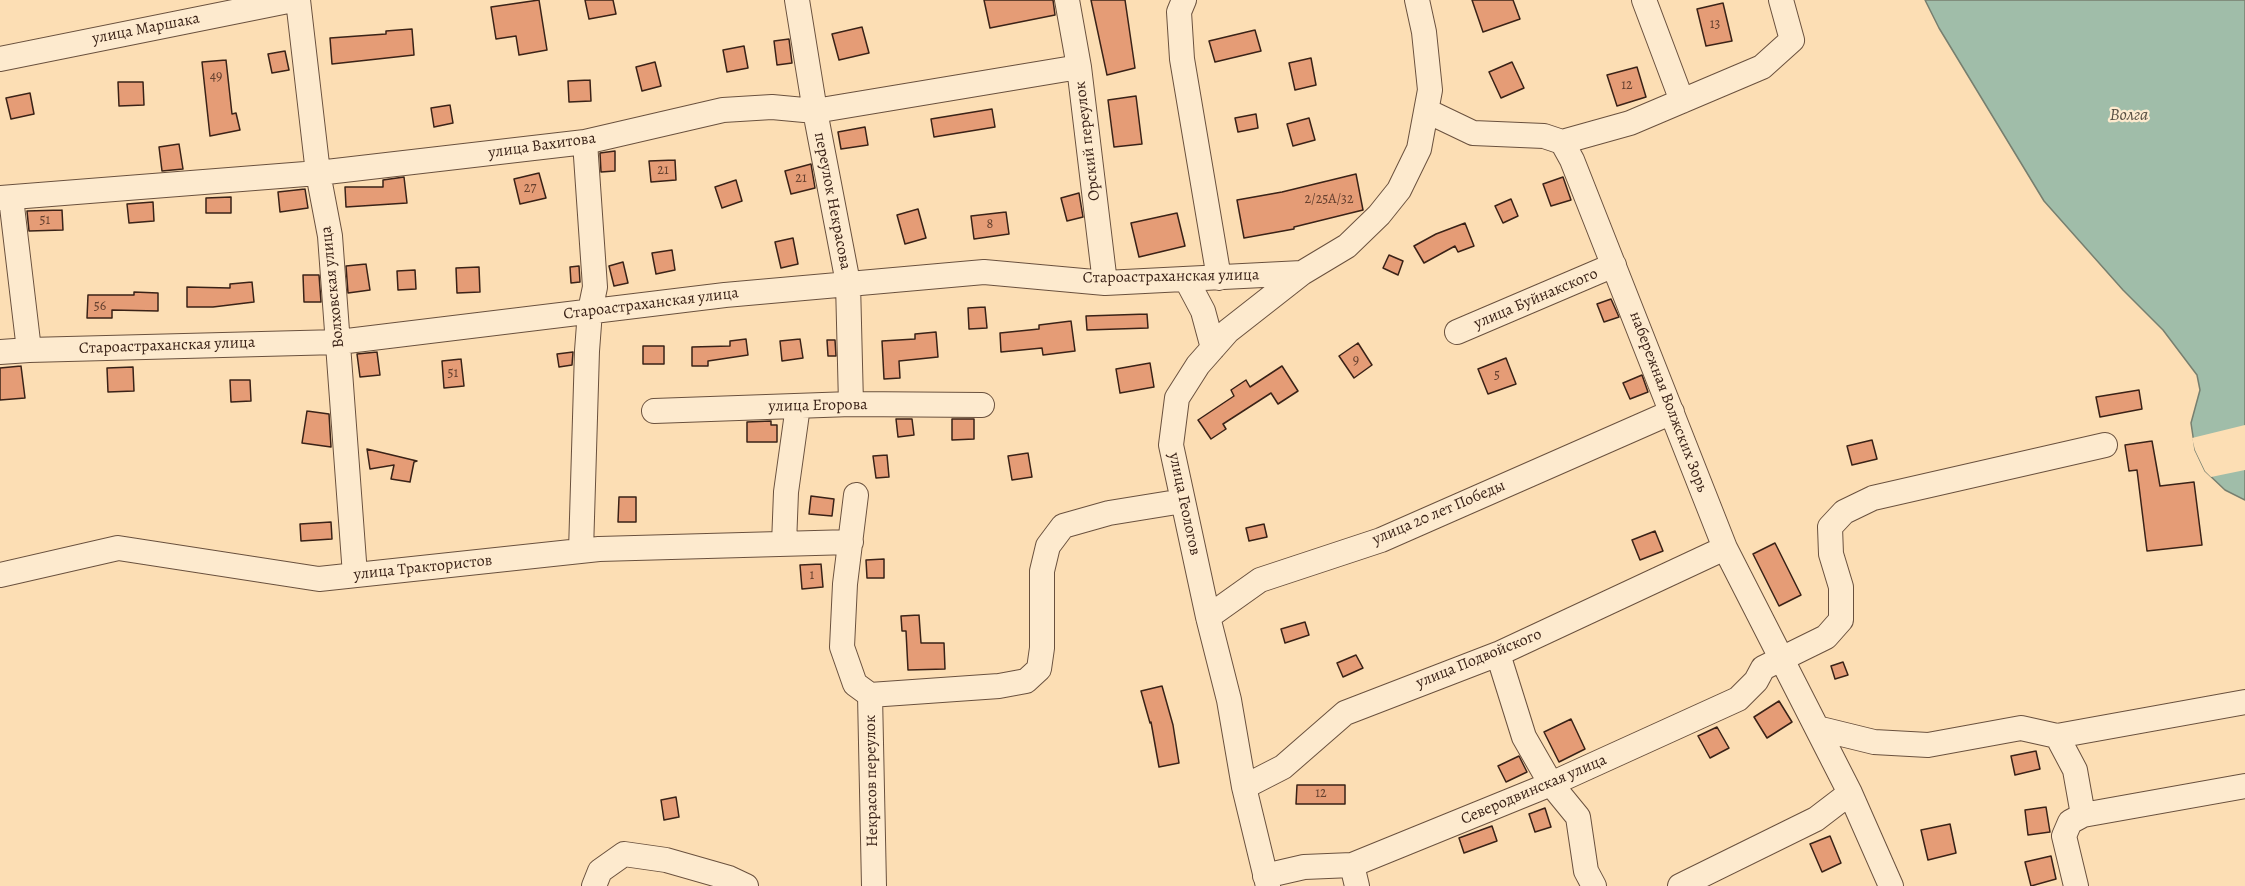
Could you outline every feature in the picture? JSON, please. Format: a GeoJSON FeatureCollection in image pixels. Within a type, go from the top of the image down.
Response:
{"type":"FeatureCollection","features":[{"type":"Feature","properties":{"kind":"street","name":"улица Маршака"},"geometry":{"type":"LineString","coordinates":[[0,59],[293,0]]}},
{"type":"Feature","properties":{"kind":"street","name":"Волховская улица"},"geometry":{"type":"LineString","coordinates":[[298,0],[318,173],[330,236],[355,575]]}},
{"type":"Feature","properties":{"kind":"street","name":"переулок Некрасова"},"geometry":{"type":"LineString","coordinates":[[797,0],[815,111],[848,283],[851,404]]}},
{"type":"Feature","properties":{"kind":"street","name":"Орский переулок"},"geometry":{"type":"LineString","coordinates":[[1067,0],[1079,67],[1105,283]]}},
{"type":"Feature","properties":{"kind":"street"},"geometry":{"type":"LineString","coordinates":[[1184,0],[1179,12],[1182,59],[1219,278]]}},
{"type":"Feature","properties":{"kind":"street"},"geometry":{"type":"LineString","coordinates":[[1417,0],[1429,68],[1430,90],[1427,111],[1473,133],[1544,136],[1562,142],[1630,123],[1762,67],[1792,40],[1781,0]]}},
{"type":"Feature","properties":{"kind":"street"},"geometry":{"type":"LineString","coordinates":[[1644,0],[1682,101]]}},
{"type":"Feature","properties":{"kind":"street","name":"улица Вахитова"},"geometry":{"type":"LineString","coordinates":[[5,198],[318,173],[585,142],[723,110],[772,107],[815,111],[1079,67]]}},
{"type":"Feature","properties":{"kind":"street","name":"улица Геологов"},"geometry":{"type":"LineString","coordinates":[[1266,881],[1244,787],[1229,700],[1208,617],[1171,445],[1177,398],[1198,365],[1228,331],[1302,273],[1347,246],[1379,215],[1399,190],[1419,149],[1427,111]]}},
{"type":"Feature","properties":{"kind":"street"},"geometry":{"type":"LineString","coordinates":[[581,551],[590,311],[595,287],[585,142]]}},
{"type":"Feature","properties":{"kind":"street","name":"набережная Волжских Зорь"},"geometry":{"type":"LineString","coordinates":[[1562,142],[1572,160],[1725,548],[1850,793],[1891,886]]}},
{"type":"Feature","properties":{"kind":"street"},"geometry":{"type":"LineString","coordinates":[[5,198],[29,350]]}},
{"type":"Feature","properties":{"kind":"street","name":"улица Буйнакского"},"geometry":{"type":"LineString","coordinates":[[1457,333],[1614,265]]}},
{"type":"Feature","properties":{"kind":"street","name":"Староастраханская улица"},"geometry":{"type":"LineString","coordinates":[[0,352],[339,342],[590,311],[848,283],[984,272],[1105,283],[1302,273]]}},
{"type":"Feature","properties":{"kind":"street"},"geometry":{"type":"LineString","coordinates":[[1186,279],[1203,311],[1213,348]]}},
{"type":"Feature","properties":{"kind":"street","name":"улица Егорова"},"geometry":{"type":"LineString","coordinates":[[654,411],[851,404],[982,405]]}},
{"type":"Feature","properties":{"kind":"street"},"geometry":{"type":"LineString","coordinates":[[784,544],[786,492],[798,406]]}},
{"type":"Feature","properties":{"kind":"street","name":"улица 20 лет Победы"},"geometry":{"type":"LineString","coordinates":[[1208,617],[1260,579],[1381,540],[1672,412]]}},
{"type":"Feature","properties":{"kind":"street","name":"Северодвинская улица"},"geometry":{"type":"LineString","coordinates":[[1266,881],[1304,867],[1355,875],[1738,699],[1756,681],[1763,668],[1826,637],[1841,620],[1841,587],[1831,554],[1830,528],[1844,512],[1873,498],[2105,445]]}},
{"type":"Feature","properties":{"kind":"street","name":"Некрасов переулок"},"geometry":{"type":"LineString","coordinates":[[855,495],[845,584],[842,647],[855,684],[870,695],[874,886]]}},
{"type":"Feature","properties":{"kind":"street"},"geometry":{"type":"LineString","coordinates":[[870,695],[999,686],[1026,681],[1039,669],[1042,648],[1042,571],[1048,546],[1063,526],[1109,513],[1182,501]]}},
{"type":"Feature","properties":{"kind":"street","name":"улица Трактористов"},"geometry":{"type":"LineString","coordinates":[[0,575],[118,548],[319,579],[581,551],[851,542]]}},
{"type":"Feature","properties":{"kind":"street","name":"улица Подвойского"},"geometry":{"type":"LineString","coordinates":[[1244,787],[1284,767],[1345,712],[1498,654],[1725,548]]}},
{"type":"Feature","properties":{"kind":"street"},"geometry":{"type":"LineString","coordinates":[[1498,654],[1524,737],[1551,784],[1578,817],[1586,871],[1594,886]]}},
{"type":"Feature","properties":{"kind":"street"},"geometry":{"type":"LineString","coordinates":[[1817,728],[1874,742],[1928,745],[2021,728],[2057,736],[2245,702]]}},
{"type":"Feature","properties":{"kind":"street"},"geometry":{"type":"LineString","coordinates":[[2057,736],[2075,770],[2082,815]]}},
{"type":"Feature","properties":{"kind":"street"},"geometry":{"type":"LineString","coordinates":[[2076,886],[2064,836],[2070,822],[2082,815],[2245,786]]}},
{"type":"Feature","properties":{"kind":"street"},"geometry":{"type":"LineString","coordinates":[[1680,886],[1816,819],[1850,793]]}},
{"type":"Feature","properties":{"kind":"street"},"geometry":{"type":"LineString","coordinates":[[594,886],[600,871],[624,854],[666,860],[729,878],[746,886]]}},
{"type":"Feature","properties":{"kind":"water","name":"Волга"},"geometry":{"type":"Polygon","coordinates":[[[1925,0],[2245,0],[2245,500],[2225,490],[2205,471],[2195,450],[2191,423],[2200,390],[2197,375],[2163,330],[2123,290],[2044,201],[1939,28],[1925,0]]]}},
{"type":"Feature","properties":{"kind":"pier"},"geometry":{"type":"Polygon","coordinates":[[[2245,425],[2245,470],[2211,477],[2205,471],[2192,438],[2245,425]]]}},
{"type":"Feature","properties":{"kind":"building"},"geometry":{"type":"Polygon","coordinates":[[[539,0],[547,50],[519,55],[516,36],[496,39],[491,7],[539,0]]]}},
{"type":"Feature","properties":{"kind":"building"},"geometry":{"type":"Polygon","coordinates":[[[585,0],[613,0],[616,14],[589,19],[585,0]]]}},
{"type":"Feature","properties":{"kind":"building"},"geometry":{"type":"Polygon","coordinates":[[[984,0],[1053,0],[1055,15],[990,28],[984,0]]]}},
{"type":"Feature","properties":{"kind":"building"},"geometry":{"type":"Polygon","coordinates":[[[1091,0],[1125,0],[1135,68],[1107,75],[1091,0]]]}},
{"type":"Feature","properties":{"kind":"building"},"geometry":{"type":"Polygon","coordinates":[[[1472,0],[1513,0],[1520,19],[1483,32],[1472,0]]]}},
{"type":"Feature","properties":{"kind":"building"},"geometry":{"type":"Polygon","coordinates":[[[1723,3],[1732,41],[1706,46],[1697,9],[1723,3]]]}},
{"type":"Feature","properties":{"kind":"building"},"geometry":{"type":"Polygon","coordinates":[[[862,27],[869,53],[839,60],[832,34],[862,27]]]}},
{"type":"Feature","properties":{"kind":"building"},"geometry":{"type":"Polygon","coordinates":[[[412,29],[414,55],[332,64],[330,38],[386,34],[386,31],[412,29]]]}},
{"type":"Feature","properties":{"kind":"building"},"geometry":{"type":"Polygon","coordinates":[[[1255,30],[1261,51],[1215,62],[1209,41],[1255,30]]]}},
{"type":"Feature","properties":{"kind":"building"},"geometry":{"type":"Polygon","coordinates":[[[789,39],[792,63],[777,65],[774,41],[789,39]]]}},
{"type":"Feature","properties":{"kind":"building"},"geometry":{"type":"Polygon","coordinates":[[[744,46],[748,68],[727,72],[723,50],[744,46]]]}},
{"type":"Feature","properties":{"kind":"building"},"geometry":{"type":"Polygon","coordinates":[[[285,51],[289,70],[272,73],[268,54],[285,51]]]}},
{"type":"Feature","properties":{"kind":"building"},"geometry":{"type":"Polygon","coordinates":[[[1311,58],[1316,85],[1295,90],[1289,63],[1311,58]]]}},
{"type":"Feature","properties":{"kind":"building"},"geometry":{"type":"Polygon","coordinates":[[[226,60],[232,114],[236,113],[240,130],[210,136],[202,62],[226,60]]]}},
{"type":"Feature","properties":{"kind":"building"},"geometry":{"type":"Polygon","coordinates":[[[655,62],[661,86],[642,91],[636,67],[655,62]]]}},
{"type":"Feature","properties":{"kind":"building"},"geometry":{"type":"Polygon","coordinates":[[[1512,62],[1524,88],[1501,98],[1489,72],[1512,62]]]}},
{"type":"Feature","properties":{"kind":"building"},"geometry":{"type":"Polygon","coordinates":[[[1637,67],[1646,97],[1617,106],[1607,75],[1637,67]]]}},
{"type":"Feature","properties":{"kind":"building"},"geometry":{"type":"Polygon","coordinates":[[[590,80],[591,101],[569,102],[568,81],[590,80]]]}},
{"type":"Feature","properties":{"kind":"building"},"geometry":{"type":"Polygon","coordinates":[[[118,82],[143,82],[144,105],[119,106],[118,82]]]}},
{"type":"Feature","properties":{"kind":"building"},"geometry":{"type":"Polygon","coordinates":[[[30,93],[34,114],[11,119],[6,98],[30,93]]]}},
{"type":"Feature","properties":{"kind":"building"},"geometry":{"type":"Polygon","coordinates":[[[1136,96],[1142,144],[1114,147],[1108,100],[1136,96]]]}},
{"type":"Feature","properties":{"kind":"building"},"geometry":{"type":"Polygon","coordinates":[[[450,105],[453,123],[434,127],[431,108],[450,105]]]}},
{"type":"Feature","properties":{"kind":"building"},"geometry":{"type":"Polygon","coordinates":[[[992,109],[995,127],[934,137],[931,119],[992,109]]]}},
{"type":"Feature","properties":{"kind":"building"},"geometry":{"type":"Polygon","coordinates":[[[1256,114],[1258,128],[1238,132],[1235,118],[1256,114]]]}},
{"type":"Feature","properties":{"kind":"building"},"geometry":{"type":"Polygon","coordinates":[[[1309,118],[1315,140],[1293,146],[1287,124],[1309,118]]]}},
{"type":"Feature","properties":{"kind":"building"},"geometry":{"type":"Polygon","coordinates":[[[865,127],[868,145],[841,149],[838,132],[865,127]]]}},
{"type":"Feature","properties":{"kind":"building"},"geometry":{"type":"Polygon","coordinates":[[[179,144],[183,169],[162,171],[159,147],[179,144]]]}},
{"type":"Feature","properties":{"kind":"building"},"geometry":{"type":"Polygon","coordinates":[[[615,151],[615,171],[601,172],[600,153],[615,151]]]}},
{"type":"Feature","properties":{"kind":"building"},"geometry":{"type":"Polygon","coordinates":[[[675,160],[676,180],[651,182],[649,161],[675,160]]]}},
{"type":"Feature","properties":{"kind":"building"},"geometry":{"type":"Polygon","coordinates":[[[811,164],[815,188],[791,194],[785,171],[811,164]]]}},
{"type":"Feature","properties":{"kind":"building"},"geometry":{"type":"Polygon","coordinates":[[[539,173],[546,198],[520,204],[514,179],[539,173]]]}},
{"type":"Feature","properties":{"kind":"building"},"geometry":{"type":"Polygon","coordinates":[[[1356,174],[1363,210],[1294,227],[1294,229],[1244,238],[1237,200],[1356,174]]]}},
{"type":"Feature","properties":{"kind":"building"},"geometry":{"type":"Polygon","coordinates":[[[404,177],[407,203],[346,207],[345,187],[383,187],[383,180],[404,177]]]}},
{"type":"Feature","properties":{"kind":"building"},"geometry":{"type":"Polygon","coordinates":[[[1563,177],[1571,200],[1551,206],[1543,184],[1563,177]]]}},
{"type":"Feature","properties":{"kind":"building"},"geometry":{"type":"Polygon","coordinates":[[[736,180],[742,201],[722,208],[715,187],[736,180]]]}},
{"type":"Feature","properties":{"kind":"building"},"geometry":{"type":"Polygon","coordinates":[[[305,189],[308,208],[280,212],[278,192],[305,189]]]}},
{"type":"Feature","properties":{"kind":"building"},"geometry":{"type":"Polygon","coordinates":[[[1079,193],[1083,217],[1067,221],[1061,198],[1079,193]]]}},
{"type":"Feature","properties":{"kind":"building"},"geometry":{"type":"Polygon","coordinates":[[[231,197],[231,213],[206,213],[206,198],[231,197]]]}},
{"type":"Feature","properties":{"kind":"building"},"geometry":{"type":"Polygon","coordinates":[[[1511,199],[1518,216],[1503,223],[1495,206],[1511,199]]]}},
{"type":"Feature","properties":{"kind":"building"},"geometry":{"type":"Polygon","coordinates":[[[153,202],[154,221],[129,223],[127,204],[153,202]]]}},
{"type":"Feature","properties":{"kind":"building"},"geometry":{"type":"Polygon","coordinates":[[[918,209],[926,238],[905,244],[897,215],[918,209]]]}},
{"type":"Feature","properties":{"kind":"building"},"geometry":{"type":"Polygon","coordinates":[[[62,210],[63,230],[29,231],[27,211],[62,210]]]}},
{"type":"Feature","properties":{"kind":"building"},"geometry":{"type":"Polygon","coordinates":[[[1006,212],[1009,234],[974,239],[971,216],[1006,212]]]}},
{"type":"Feature","properties":{"kind":"building"},"geometry":{"type":"Polygon","coordinates":[[[1177,213],[1185,246],[1139,257],[1131,223],[1177,213]]]}},
{"type":"Feature","properties":{"kind":"building"},"geometry":{"type":"Polygon","coordinates":[[[1465,223],[1474,246],[1458,252],[1455,246],[1424,263],[1414,246],[1436,234],[1465,223]]]}},
{"type":"Feature","properties":{"kind":"building"},"geometry":{"type":"Polygon","coordinates":[[[793,238],[798,264],[781,268],[775,242],[793,238]]]}},
{"type":"Feature","properties":{"kind":"building"},"geometry":{"type":"Polygon","coordinates":[[[672,250],[675,270],[656,274],[652,253],[672,250]]]}},
{"type":"Feature","properties":{"kind":"building"},"geometry":{"type":"Polygon","coordinates":[[[1389,255],[1403,261],[1398,275],[1383,268],[1389,255]]]}},
{"type":"Feature","properties":{"kind":"building"},"geometry":{"type":"Polygon","coordinates":[[[623,262],[628,283],[614,286],[609,266],[623,262]]]}},
{"type":"Feature","properties":{"kind":"building"},"geometry":{"type":"Polygon","coordinates":[[[366,264],[370,290],[348,293],[346,266],[366,264]]]}},
{"type":"Feature","properties":{"kind":"building"},"geometry":{"type":"Polygon","coordinates":[[[579,266],[580,282],[571,283],[570,267],[579,266]]]}},
{"type":"Feature","properties":{"kind":"building"},"geometry":{"type":"Polygon","coordinates":[[[479,267],[480,292],[457,293],[456,268],[479,267]]]}},
{"type":"Feature","properties":{"kind":"building"},"geometry":{"type":"Polygon","coordinates":[[[415,270],[416,289],[398,290],[397,271],[415,270]]]}},
{"type":"Feature","properties":{"kind":"building"},"geometry":{"type":"Polygon","coordinates":[[[303,275],[319,275],[321,302],[304,302],[303,275]]]}},
{"type":"Feature","properties":{"kind":"building"},"geometry":{"type":"Polygon","coordinates":[[[252,282],[254,302],[213,307],[187,307],[187,287],[230,288],[230,284],[252,282]]]}},
{"type":"Feature","properties":{"kind":"building"},"geometry":{"type":"Polygon","coordinates":[[[134,292],[158,293],[158,311],[112,310],[112,318],[87,318],[88,295],[134,295],[134,292]]]}},
{"type":"Feature","properties":{"kind":"building"},"geometry":{"type":"Polygon","coordinates":[[[1611,299],[1619,317],[1604,322],[1597,304],[1611,299]]]}},
{"type":"Feature","properties":{"kind":"building"},"geometry":{"type":"Polygon","coordinates":[[[985,307],[987,328],[969,329],[968,308],[985,307]]]}},
{"type":"Feature","properties":{"kind":"building"},"geometry":{"type":"Polygon","coordinates":[[[1147,314],[1148,328],[1087,330],[1086,316],[1147,314]]]}},
{"type":"Feature","properties":{"kind":"building"},"geometry":{"type":"Polygon","coordinates":[[[1071,321],[1075,351],[1043,355],[1042,348],[1001,352],[1000,333],[1039,329],[1039,325],[1071,321]]]}},
{"type":"Feature","properties":{"kind":"building"},"geometry":{"type":"Polygon","coordinates":[[[936,332],[938,357],[899,361],[900,378],[884,379],[882,341],[915,339],[915,334],[936,332]]]}},
{"type":"Feature","properties":{"kind":"building"},"geometry":{"type":"Polygon","coordinates":[[[746,339],[748,355],[708,361],[708,366],[692,366],[692,347],[730,346],[730,341],[746,339]]]}},
{"type":"Feature","properties":{"kind":"building"},"geometry":{"type":"Polygon","coordinates":[[[800,339],[803,358],[782,361],[780,341],[800,339]]]}},
{"type":"Feature","properties":{"kind":"building"},"geometry":{"type":"Polygon","coordinates":[[[827,340],[835,340],[836,356],[828,356],[827,340]]]}},
{"type":"Feature","properties":{"kind":"building"},"geometry":{"type":"Polygon","coordinates":[[[1358,343],[1372,365],[1354,378],[1339,356],[1358,343]]]}},
{"type":"Feature","properties":{"kind":"building"},"geometry":{"type":"Polygon","coordinates":[[[643,346],[664,346],[664,364],[643,364],[643,346]]]}},
{"type":"Feature","properties":{"kind":"building"},"geometry":{"type":"Polygon","coordinates":[[[377,352],[380,375],[360,377],[357,354],[377,352]]]}},
{"type":"Feature","properties":{"kind":"building"},"geometry":{"type":"Polygon","coordinates":[[[573,352],[572,365],[559,367],[557,354],[573,352]]]}},
{"type":"Feature","properties":{"kind":"building"},"geometry":{"type":"Polygon","coordinates":[[[1506,358],[1516,384],[1488,394],[1478,369],[1506,358]]]}},
{"type":"Feature","properties":{"kind":"building"},"geometry":{"type":"Polygon","coordinates":[[[461,359],[464,386],[444,388],[442,361],[461,359]]]}},
{"type":"Feature","properties":{"kind":"building"},"geometry":{"type":"Polygon","coordinates":[[[1150,363],[1154,387],[1120,393],[1116,369],[1150,363]]]}},
{"type":"Feature","properties":{"kind":"building"},"geometry":{"type":"Polygon","coordinates":[[[21,366],[25,398],[0,400],[0,368],[21,366]]]}},
{"type":"Feature","properties":{"kind":"building"},"geometry":{"type":"Polygon","coordinates":[[[1282,366],[1298,391],[1278,404],[1271,393],[1223,424],[1226,429],[1211,439],[1198,420],[1234,396],[1231,390],[1246,380],[1250,387],[1282,366]]]}},
{"type":"Feature","properties":{"kind":"building"},"geometry":{"type":"Polygon","coordinates":[[[133,367],[134,391],[108,392],[107,368],[133,367]]]}},
{"type":"Feature","properties":{"kind":"building"},"geometry":{"type":"Polygon","coordinates":[[[1642,375],[1648,392],[1630,399],[1623,383],[1642,375]]]}},
{"type":"Feature","properties":{"kind":"building"},"geometry":{"type":"Polygon","coordinates":[[[230,380],[250,380],[251,401],[231,402],[230,380]]]}},
{"type":"Feature","properties":{"kind":"building"},"geometry":{"type":"Polygon","coordinates":[[[2139,390],[2142,409],[2100,417],[2096,397],[2139,390]]]}},
{"type":"Feature","properties":{"kind":"building"},"geometry":{"type":"Polygon","coordinates":[[[307,411],[329,414],[331,447],[302,443],[307,411]]]}},
{"type":"Feature","properties":{"kind":"building"},"geometry":{"type":"Polygon","coordinates":[[[896,419],[912,419],[914,435],[898,437],[896,419]]]}},
{"type":"Feature","properties":{"kind":"building"},"geometry":{"type":"Polygon","coordinates":[[[952,419],[974,419],[974,439],[952,440],[952,419]]]}},
{"type":"Feature","properties":{"kind":"building"},"geometry":{"type":"Polygon","coordinates":[[[771,421],[771,425],[777,425],[777,442],[747,442],[747,422],[771,421]]]}},
{"type":"Feature","properties":{"kind":"building"},"geometry":{"type":"Polygon","coordinates":[[[1872,440],[1877,459],[1852,465],[1847,446],[1872,440]]]}},
{"type":"Feature","properties":{"kind":"building"},"geometry":{"type":"Polygon","coordinates":[[[2152,441],[2160,486],[2194,482],[2202,545],[2147,551],[2137,470],[2129,471],[2125,445],[2152,441]]]}},
{"type":"Feature","properties":{"kind":"building"},"geometry":{"type":"Polygon","coordinates":[[[367,449],[417,461],[414,462],[410,482],[391,479],[394,465],[370,469],[367,449]]]}},
{"type":"Feature","properties":{"kind":"building"},"geometry":{"type":"Polygon","coordinates":[[[1028,453],[1032,477],[1012,480],[1008,456],[1028,453]]]}},
{"type":"Feature","properties":{"kind":"building"},"geometry":{"type":"Polygon","coordinates":[[[887,455],[889,477],[876,478],[873,456],[887,455]]]}},
{"type":"Feature","properties":{"kind":"building"},"geometry":{"type":"Polygon","coordinates":[[[811,496],[834,499],[832,516],[809,514],[811,496]]]}},
{"type":"Feature","properties":{"kind":"building"},"geometry":{"type":"Polygon","coordinates":[[[619,497],[636,497],[636,522],[618,522],[619,497]]]}},
{"type":"Feature","properties":{"kind":"building"},"geometry":{"type":"Polygon","coordinates":[[[331,522],[332,539],[301,541],[300,524],[331,522]]]}},
{"type":"Feature","properties":{"kind":"building"},"geometry":{"type":"Polygon","coordinates":[[[1264,524],[1267,537],[1249,541],[1246,528],[1264,524]]]}},
{"type":"Feature","properties":{"kind":"building"},"geometry":{"type":"Polygon","coordinates":[[[1655,531],[1663,551],[1640,560],[1632,540],[1655,531]]]}},
{"type":"Feature","properties":{"kind":"building"},"geometry":{"type":"Polygon","coordinates":[[[1775,543],[1801,595],[1779,606],[1753,554],[1775,543]]]}},
{"type":"Feature","properties":{"kind":"building"},"geometry":{"type":"Polygon","coordinates":[[[884,559],[884,578],[867,578],[866,560],[884,559]]]}},
{"type":"Feature","properties":{"kind":"building"},"geometry":{"type":"Polygon","coordinates":[[[821,564],[823,587],[802,589],[800,565],[821,564]]]}},
{"type":"Feature","properties":{"kind":"building"},"geometry":{"type":"Polygon","coordinates":[[[919,615],[921,643],[944,643],[945,669],[908,670],[906,631],[902,631],[901,616],[919,615]]]}},
{"type":"Feature","properties":{"kind":"building"},"geometry":{"type":"Polygon","coordinates":[[[1305,622],[1309,635],[1285,643],[1281,629],[1305,622]]]}},
{"type":"Feature","properties":{"kind":"building"},"geometry":{"type":"Polygon","coordinates":[[[1356,655],[1363,668],[1343,677],[1337,663],[1356,655]]]}},
{"type":"Feature","properties":{"kind":"building"},"geometry":{"type":"Polygon","coordinates":[[[1843,662],[1848,675],[1835,679],[1831,666],[1843,662]]]}},
{"type":"Feature","properties":{"kind":"building"},"geometry":{"type":"Polygon","coordinates":[[[1162,686],[1173,725],[1179,763],[1159,767],[1151,722],[1141,691],[1162,686]]]}},
{"type":"Feature","properties":{"kind":"building"},"geometry":{"type":"Polygon","coordinates":[[[1779,701],[1792,722],[1767,738],[1754,717],[1779,701]]]}},
{"type":"Feature","properties":{"kind":"building"},"geometry":{"type":"Polygon","coordinates":[[[1571,719],[1585,749],[1559,762],[1544,732],[1571,719]]]}},
{"type":"Feature","properties":{"kind":"building"},"geometry":{"type":"Polygon","coordinates":[[[1717,727],[1729,748],[1710,758],[1698,736],[1717,727]]]}},
{"type":"Feature","properties":{"kind":"building"},"geometry":{"type":"Polygon","coordinates":[[[2036,751],[2040,769],[2015,775],[2011,756],[2036,751]]]}},
{"type":"Feature","properties":{"kind":"building"},"geometry":{"type":"Polygon","coordinates":[[[1519,756],[1527,772],[1506,782],[1498,766],[1519,756]]]}},
{"type":"Feature","properties":{"kind":"building"},"geometry":{"type":"Polygon","coordinates":[[[1297,785],[1345,785],[1345,804],[1296,804],[1297,785]]]}},
{"type":"Feature","properties":{"kind":"building"},"geometry":{"type":"Polygon","coordinates":[[[676,797],[679,817],[664,820],[661,800],[676,797]]]}},
{"type":"Feature","properties":{"kind":"building"},"geometry":{"type":"Polygon","coordinates":[[[2046,807],[2050,832],[2028,835],[2025,810],[2046,807]]]}},
{"type":"Feature","properties":{"kind":"building"},"geometry":{"type":"Polygon","coordinates":[[[1545,808],[1551,827],[1535,832],[1529,814],[1545,808]]]}},
{"type":"Feature","properties":{"kind":"building"},"geometry":{"type":"Polygon","coordinates":[[[1950,824],[1956,853],[1928,860],[1921,830],[1950,824]]]}},
{"type":"Feature","properties":{"kind":"building"},"geometry":{"type":"Polygon","coordinates":[[[1492,826],[1497,841],[1464,853],[1459,838],[1492,826]]]}},
{"type":"Feature","properties":{"kind":"building"},"geometry":{"type":"Polygon","coordinates":[[[1830,836],[1841,863],[1822,872],[1810,844],[1830,836]]]}},
{"type":"Feature","properties":{"kind":"building"},"geometry":{"type":"Polygon","coordinates":[[[2051,856],[2056,879],[2031,886],[2025,862],[2051,856]]]}}]}
